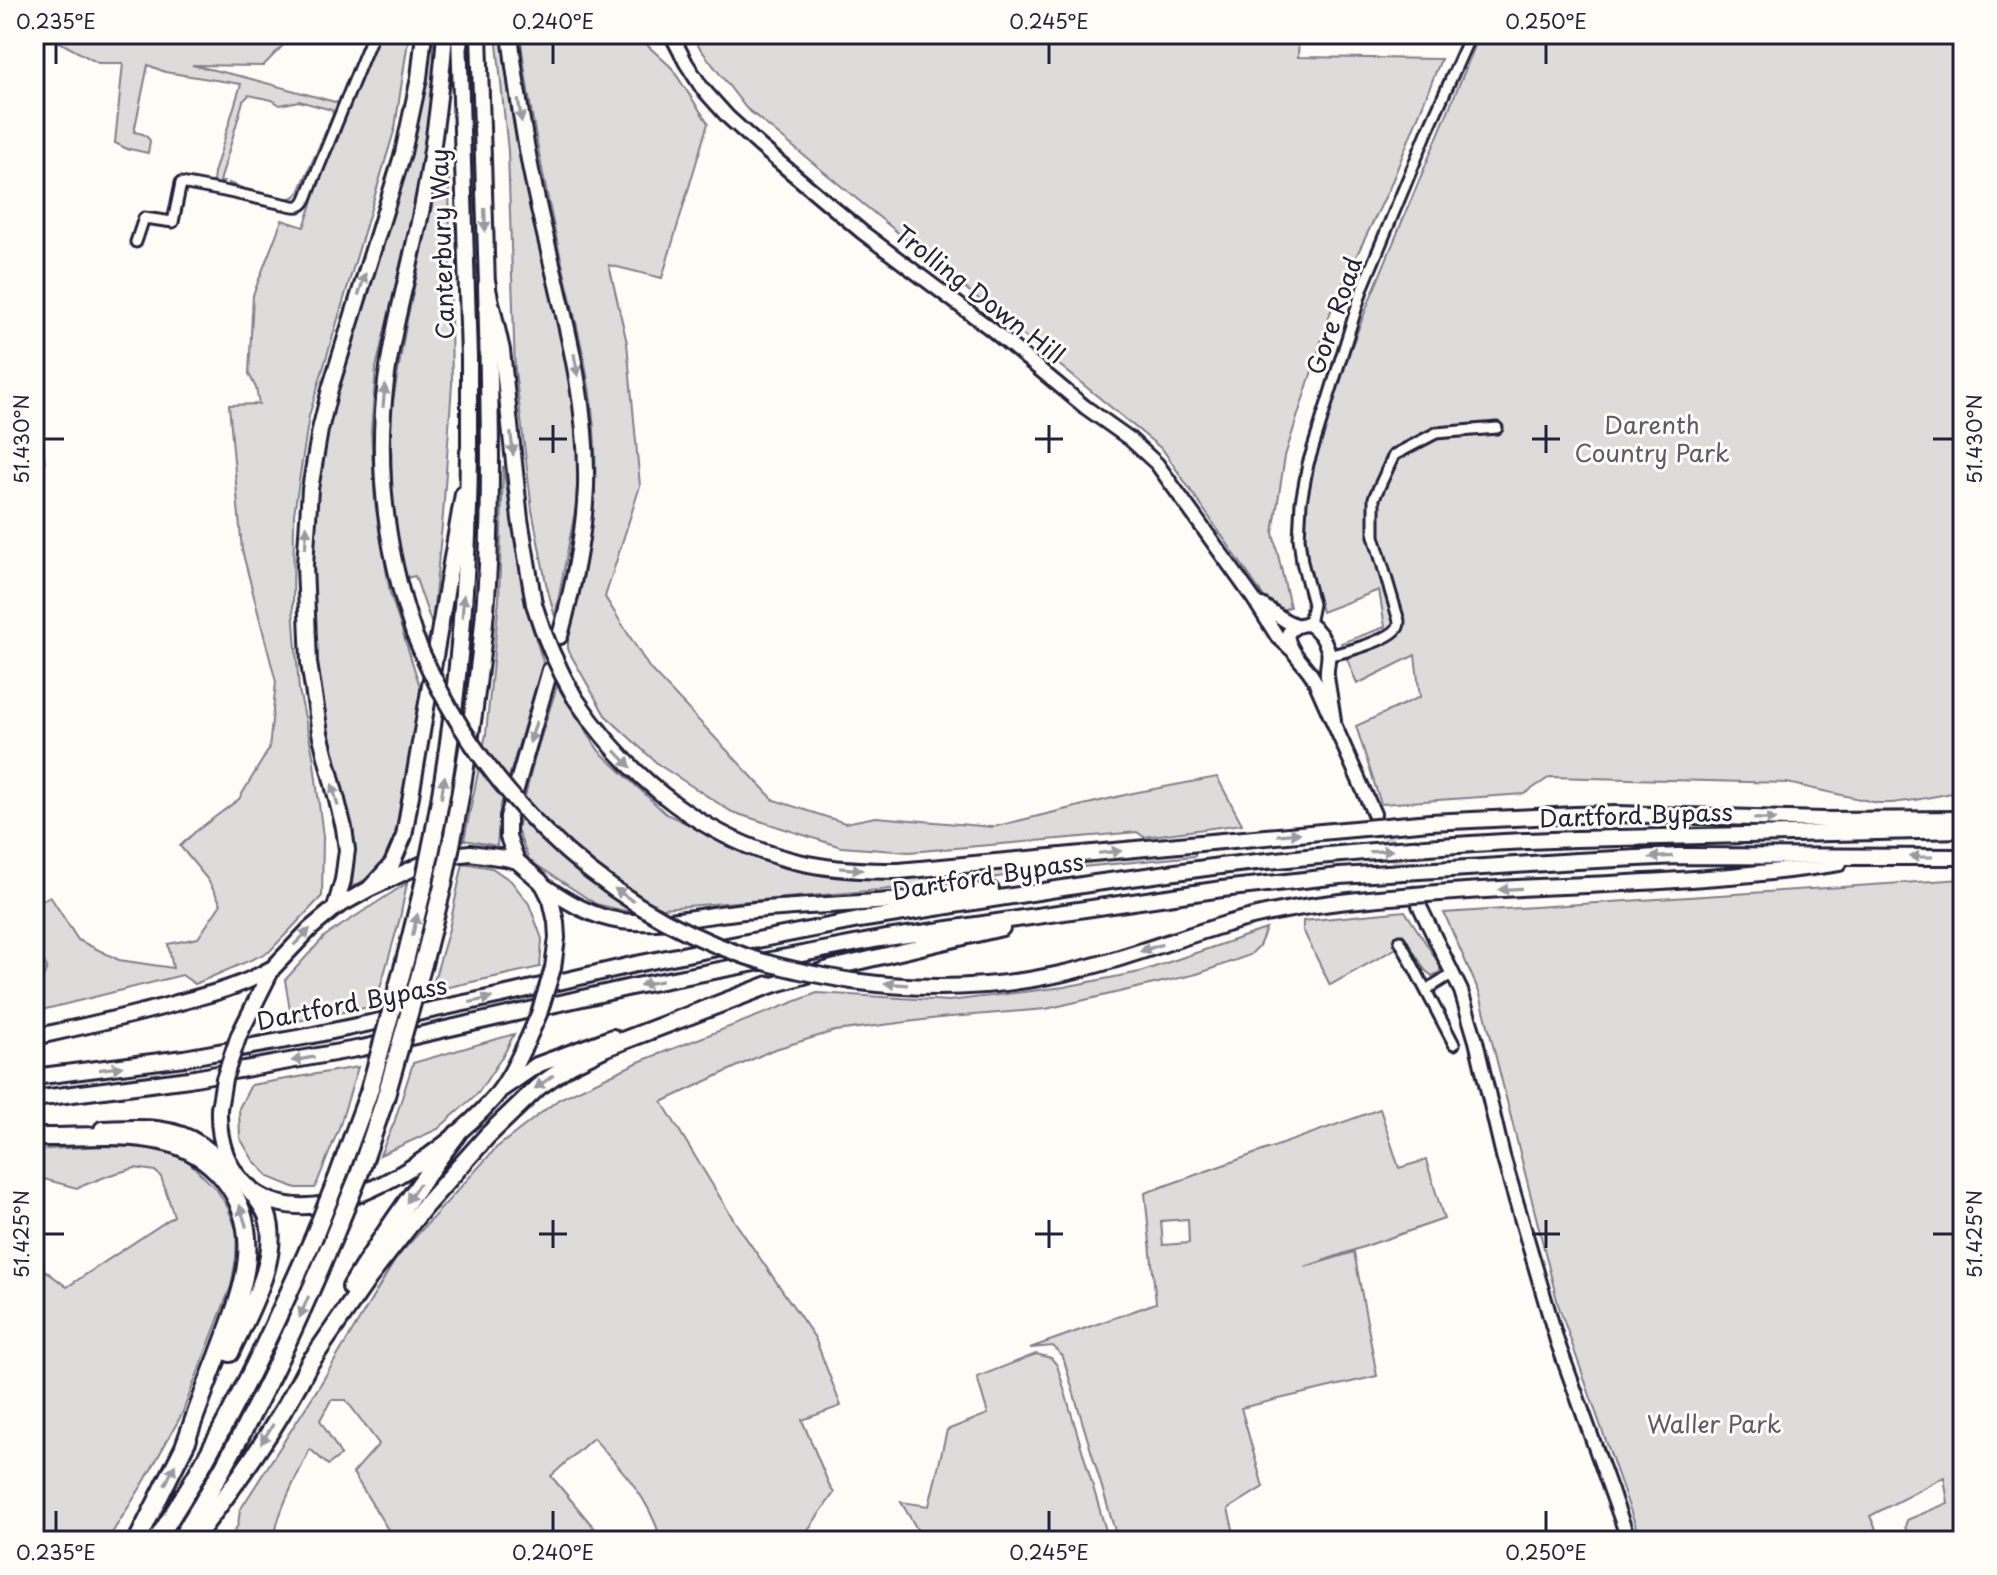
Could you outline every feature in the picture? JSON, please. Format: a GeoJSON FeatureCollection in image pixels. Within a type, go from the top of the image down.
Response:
{"type":"FeatureCollection","features":[{"type":"Feature","properties":{"kind":"highway"},"geometry":{"type":"LineString","coordinates":[[335,908],[347,850],[318,722],[309,663],[305,565],[310,489],[330,389],[403,153],[417,92],[424,34]]}},
{"type":"Feature","properties":{"kind":"highway"},"geometry":{"type":"LineString","coordinates":[[445,34],[433,149],[390,351],[382,421],[386,516],[396,571],[414,634],[438,689],[486,765],[520,806],[578,861],[654,914],[711,943],[791,969],[852,981],[953,986],[1027,980],[1101,964],[1226,924],[1292,908],[1468,891],[1672,881],[1790,870],[1879,857]]}},
{"type":"Feature","properties":{"kind":"highway","name":"Canterbury Way"},"geometry":{"type":"LineString","coordinates":[[369,889],[392,864],[404,836],[469,452],[459,34]]}},
{"type":"Feature","properties":{"kind":"highway","name":"Canterbury Way"},"geometry":{"type":"LineString","coordinates":[[479,34],[487,285],[502,350],[520,519],[534,604],[557,668],[609,745],[656,792],[713,829],[754,848],[806,863],[899,871],[1430,822],[1617,814],[1839,821],[1963,819]]}},
{"type":"Feature","properties":{"kind":"highway"},"geometry":{"type":"LineString","coordinates":[[510,34],[526,146],[574,356],[584,430],[586,488],[581,534],[560,636]]}},
{"type":"Feature","properties":{"kind":"highway"},"geometry":{"type":"LineString","coordinates":[[179,1541],[227,1461],[281,1358],[359,1175],[385,1099],[443,885],[474,709],[488,567],[487,285]]}},
{"type":"Feature","properties":{"kind":"highway"},"geometry":{"type":"LineString","coordinates":[[156,1541],[182,1500],[264,1348],[313,1239],[369,1092],[423,888],[450,739],[467,540],[469,452]]}},
{"type":"Feature","properties":{"kind":"highway"},"geometry":{"type":"LineString","coordinates":[[550,670],[508,817],[508,837],[517,861],[544,886],[584,910],[610,919],[678,920],[764,909],[1095,883]]}},
{"type":"Feature","properties":{"kind":"highway","name":"Dartford Bypass"},"geometry":{"type":"LineString","coordinates":[[34,1077],[184,1058],[309,1036],[636,964],[859,920],[1220,866],[1377,851],[1576,839],[1963,830]]}},
{"type":"Feature","properties":{"kind":"highway"},"geometry":{"type":"LineString","coordinates":[[236,1174],[221,1142],[218,1121],[224,1079],[239,1035],[272,969],[335,908],[431,860],[481,854],[517,861]]}},
{"type":"Feature","properties":{"kind":"highway","name":"Dartford Bypass"},"geometry":{"type":"LineString","coordinates":[[34,1099],[174,1081],[333,1053],[631,987],[854,943],[1222,889],[1340,876],[1678,856],[1963,857]]}},
{"type":"Feature","properties":{"kind":"highway"},"geometry":{"type":"LineString","coordinates":[[502,1089],[539,1014],[553,968],[557,929],[544,886]]}},
{"type":"Feature","properties":{"kind":"highway"},"geometry":{"type":"LineString","coordinates":[[192,1541],[223,1502],[267,1436],[336,1310],[417,1187],[457,1134],[502,1089],[523,1073],[575,1050],[769,985],[1096,906]]}},
{"type":"Feature","properties":{"kind":"highway"},"geometry":{"type":"LineString","coordinates":[[34,1037],[215,993],[248,982],[272,969]]}},
{"type":"Feature","properties":{"kind":"highway"},"geometry":{"type":"LineString","coordinates":[[307,1367],[369,1277],[423,1208],[505,1117],[538,1087],[589,1055],[769,985]]}},
{"type":"Feature","properties":{"kind":"highway"},"geometry":{"type":"LineString","coordinates":[[34,1135],[136,1128],[184,1135],[200,1143],[236,1174],[261,1203],[268,1219],[271,1241],[269,1258],[233,1347],[137,1541]]}},
{"type":"Feature","properties":{"kind":"highway"},"geometry":{"type":"LineString","coordinates":[[249,1188],[260,1196],[283,1204],[315,1207],[339,1202],[383,1183],[421,1161],[457,1134]]}},
{"type":"Feature","properties":{"kind":"highway"},"geometry":{"type":"LineString","coordinates":[[34,1135],[127,1138],[175,1145],[211,1166],[227,1183],[238,1202],[248,1243],[241,1292],[184,1447]]}},
{"type":"Feature","properties":{"kind":"main road","name":"Trolling Down Hill"},"geometry":{"type":"LineString","coordinates":[[671,34],[702,88],[760,146],[862,232],[991,329],[1145,453],[1167,477],[1277,636],[1291,649]]}},
{"type":"Feature","properties":{"kind":"main road","name":"Trolling Down Hill"},"geometry":{"type":"LineString","coordinates":[[1253,598],[1273,614],[1303,625]]}},
{"type":"Feature","properties":{"kind":"main road"},"geometry":{"type":"LineString","coordinates":[[1334,721],[1328,659],[1319,634],[1303,625],[1291,629],[1287,636],[1291,649],[1309,670],[1374,814]]}},
{"type":"Feature","properties":{"kind":"main road"},"geometry":{"type":"LineString","coordinates":[[1309,670],[1322,668],[1328,659]]}},
{"type":"Feature","properties":{"kind":"main road"},"geometry":{"type":"LineString","coordinates":[[1419,905],[1453,973],[1468,1015],[1503,1156],[1557,1341],[1629,1541]]}},
{"type":"Feature","properties":{"kind":"street"},"geometry":{"type":"LineString","coordinates":[[136,242],[144,218],[173,222],[181,183],[298,207],[302,205],[373,34]]}},
{"type":"Feature","properties":{"kind":"street","name":"Gore Road"},"geometry":{"type":"LineString","coordinates":[[1303,625],[1313,613],[1299,538],[1308,464],[1369,271],[1471,34]]}},
{"type":"Feature","properties":{"kind":"street"},"geometry":{"type":"LineString","coordinates":[[1328,659],[1392,634],[1399,626],[1374,536],[1374,498],[1394,455],[1436,433],[1497,428]]}},
{"type":"Feature","properties":{"kind":"street"},"geometry":{"type":"LineString","coordinates":[[1400,941],[1454,1044]]}},
{"type":"Feature","properties":{"kind":"street"},"geometry":{"type":"LineString","coordinates":[[1426,990],[1453,973]]}},
{"type":"Feature","properties":{"kind":"green space"},"geometry":{"type":"Polygon","coordinates":[[[34,34],[294,34],[263,66],[192,65],[342,104],[301,200],[294,204],[230,188],[229,183],[275,197],[294,196],[299,192],[333,115],[332,110],[299,101],[280,105],[249,95],[243,101],[220,182],[223,182],[213,184],[241,84],[165,72],[148,65],[134,132],[143,134],[150,141],[148,153],[129,150],[115,143],[123,63],[98,63],[52,38],[34,40],[34,34]]]}},
{"type":"Feature","properties":{"kind":"green space"},"geometry":{"type":"Polygon","coordinates":[[[376,34],[409,34],[395,128],[309,416],[294,514],[293,608],[299,690],[313,755],[323,837],[322,896],[269,952],[195,984],[182,975],[34,1012],[34,992],[39,990],[47,967],[34,945],[34,905],[50,896],[78,940],[119,960],[173,968],[168,944],[198,938],[221,904],[208,880],[180,846],[239,799],[269,749],[276,682],[242,550],[229,405],[259,404],[249,374],[253,295],[282,220],[304,227],[376,34]]]}},
{"type":"Feature","properties":{"kind":"green space"},"geometry":{"type":"Polygon","coordinates":[[[431,34],[434,34],[434,64],[417,193],[376,368],[371,431],[375,503],[390,593],[422,693],[392,851],[378,873],[352,887],[353,832],[328,739],[318,679],[312,589],[314,528],[323,454],[333,410],[414,138],[431,34]]]}},
{"type":"Feature","properties":{"kind":"green space"},"geometry":{"type":"Polygon","coordinates":[[[496,34],[502,34],[518,143],[572,388],[578,465],[576,506],[555,617],[532,510],[515,370],[508,151],[496,34]]]}},
{"type":"Feature","properties":{"kind":"green space"},"geometry":{"type":"Polygon","coordinates":[[[520,34],[635,34],[671,67],[708,123],[662,278],[609,265],[627,343],[640,486],[605,597],[650,669],[774,800],[845,823],[876,817],[993,827],[1133,793],[1217,777],[1242,824],[1144,837],[1137,832],[909,852],[841,847],[732,812],[659,765],[605,715],[568,650],[592,520],[595,472],[593,422],[582,348],[537,142],[520,34]]]}},
{"type":"Feature","properties":{"kind":"green space"},"geometry":{"type":"Polygon","coordinates":[[[689,34],[1299,34],[1298,57],[1441,59],[1389,189],[1333,304],[1285,456],[1273,533],[1290,607],[1275,613],[1163,450],[746,108],[689,34]]]}},
{"type":"Feature","properties":{"kind":"green space","name":"Darenth Country Park"},"geometry":{"type":"Polygon","coordinates":[[[1480,34],[1963,34],[1963,791],[1878,803],[1787,783],[1550,777],[1524,794],[1381,804],[1356,726],[1420,697],[1415,655],[1357,684],[1341,643],[1385,627],[1379,590],[1322,612],[1308,562],[1303,513],[1321,436],[1341,374],[1480,34]]]}},
{"type":"Feature","properties":{"kind":"green space"},"geometry":{"type":"Polygon","coordinates":[[[438,177],[449,178],[452,384],[432,625],[415,576],[406,578],[392,507],[391,413],[406,325],[438,177]]]}},
{"type":"Feature","properties":{"kind":"green space"},"geometry":{"type":"Polygon","coordinates":[[[503,466],[525,604],[543,662],[500,808],[497,846],[464,840],[486,734],[499,600],[503,466]]]}},
{"type":"Feature","properties":{"kind":"green space"},"geometry":{"type":"Polygon","coordinates":[[[557,686],[599,751],[666,814],[783,868],[868,877],[947,875],[1195,851],[1195,856],[1031,872],[965,882],[625,911],[596,904],[529,860],[517,829],[557,686]]]}},
{"type":"Feature","properties":{"kind":"green space"},"geometry":{"type":"Polygon","coordinates":[[[463,863],[492,868],[511,881],[529,904],[542,939],[540,967],[431,991],[449,929],[463,863]]]}},
{"type":"Feature","properties":{"kind":"green space","name":"Waller Park"},"geometry":{"type":"Polygon","coordinates":[[[1963,879],[1963,1541],[1911,1541],[1905,1527],[1907,1520],[1948,1503],[1944,1477],[1870,1516],[1878,1534],[1864,1541],[1641,1541],[1558,1304],[1480,994],[1444,913],[1963,879]]]}},
{"type":"Feature","properties":{"kind":"green space"},"geometry":{"type":"Polygon","coordinates":[[[407,883],[375,1006],[281,1024],[290,1010],[285,980],[325,936],[407,883]]]}},
{"type":"Feature","properties":{"kind":"green space"},"geometry":{"type":"Polygon","coordinates":[[[1405,911],[1440,965],[1440,972],[1432,976],[1425,970],[1403,934],[1394,939],[1398,947],[1330,985],[1303,930],[1303,921],[1405,911]]]}},
{"type":"Feature","properties":{"kind":"green space"},"geometry":{"type":"Polygon","coordinates":[[[1266,929],[1259,946],[1250,955],[1197,974],[1046,1009],[835,1031],[772,1050],[662,1102],[735,1222],[815,1338],[841,1406],[802,1420],[834,1493],[800,1541],[661,1541],[642,1498],[593,1438],[551,1476],[605,1541],[395,1541],[353,1473],[379,1444],[346,1400],[331,1400],[320,1420],[341,1455],[328,1465],[310,1449],[282,1509],[276,1541],[229,1541],[238,1525],[240,1510],[397,1257],[496,1148],[559,1099],[641,1061],[817,993],[949,1001],[1064,987],[1140,972],[1266,929]]]}},
{"type":"Feature","properties":{"kind":"green space"},"geometry":{"type":"Polygon","coordinates":[[[514,1034],[478,1093],[438,1129],[380,1155],[413,1063],[514,1034]]]}},
{"type":"Feature","properties":{"kind":"green space"},"geometry":{"type":"Polygon","coordinates":[[[358,1067],[339,1128],[315,1188],[296,1188],[269,1177],[253,1160],[240,1138],[239,1108],[251,1085],[358,1067]]]}},
{"type":"Feature","properties":{"kind":"green space"},"geometry":{"type":"Polygon","coordinates":[[[1380,1109],[1399,1168],[1426,1160],[1444,1219],[1305,1267],[1354,1252],[1377,1376],[1241,1408],[1263,1487],[1228,1509],[1236,1541],[1118,1541],[1063,1357],[1053,1346],[1030,1348],[1156,1303],[1145,1193],[1380,1109]],[[1188,1219],[1161,1221],[1163,1245],[1189,1243],[1188,1219]]]}},
{"type":"Feature","properties":{"kind":"green space"},"geometry":{"type":"Polygon","coordinates":[[[140,1147],[183,1156],[217,1190],[228,1208],[237,1232],[236,1258],[231,1286],[182,1414],[107,1541],[34,1541],[34,1262],[67,1287],[174,1216],[161,1177],[155,1171],[135,1168],[77,1188],[34,1179],[34,1150],[140,1147]]]}},
{"type":"Feature","properties":{"kind":"green space"},"geometry":{"type":"Polygon","coordinates":[[[1036,1354],[1051,1358],[1057,1365],[1109,1541],[924,1541],[901,1502],[929,1506],[947,1430],[988,1414],[977,1377],[1036,1354]]]}},
{"type":"Feature","properties":{"kind":"shaded area"},"geometry":{"type":"Polygon","coordinates":[[[34,412],[45,472],[34,508],[34,412]]]}},
{"type":"Feature","properties":{"kind":"tunnel"},"geometry":{"type":"LineString","coordinates":[[1378,821],[1417,902]]}}]}
